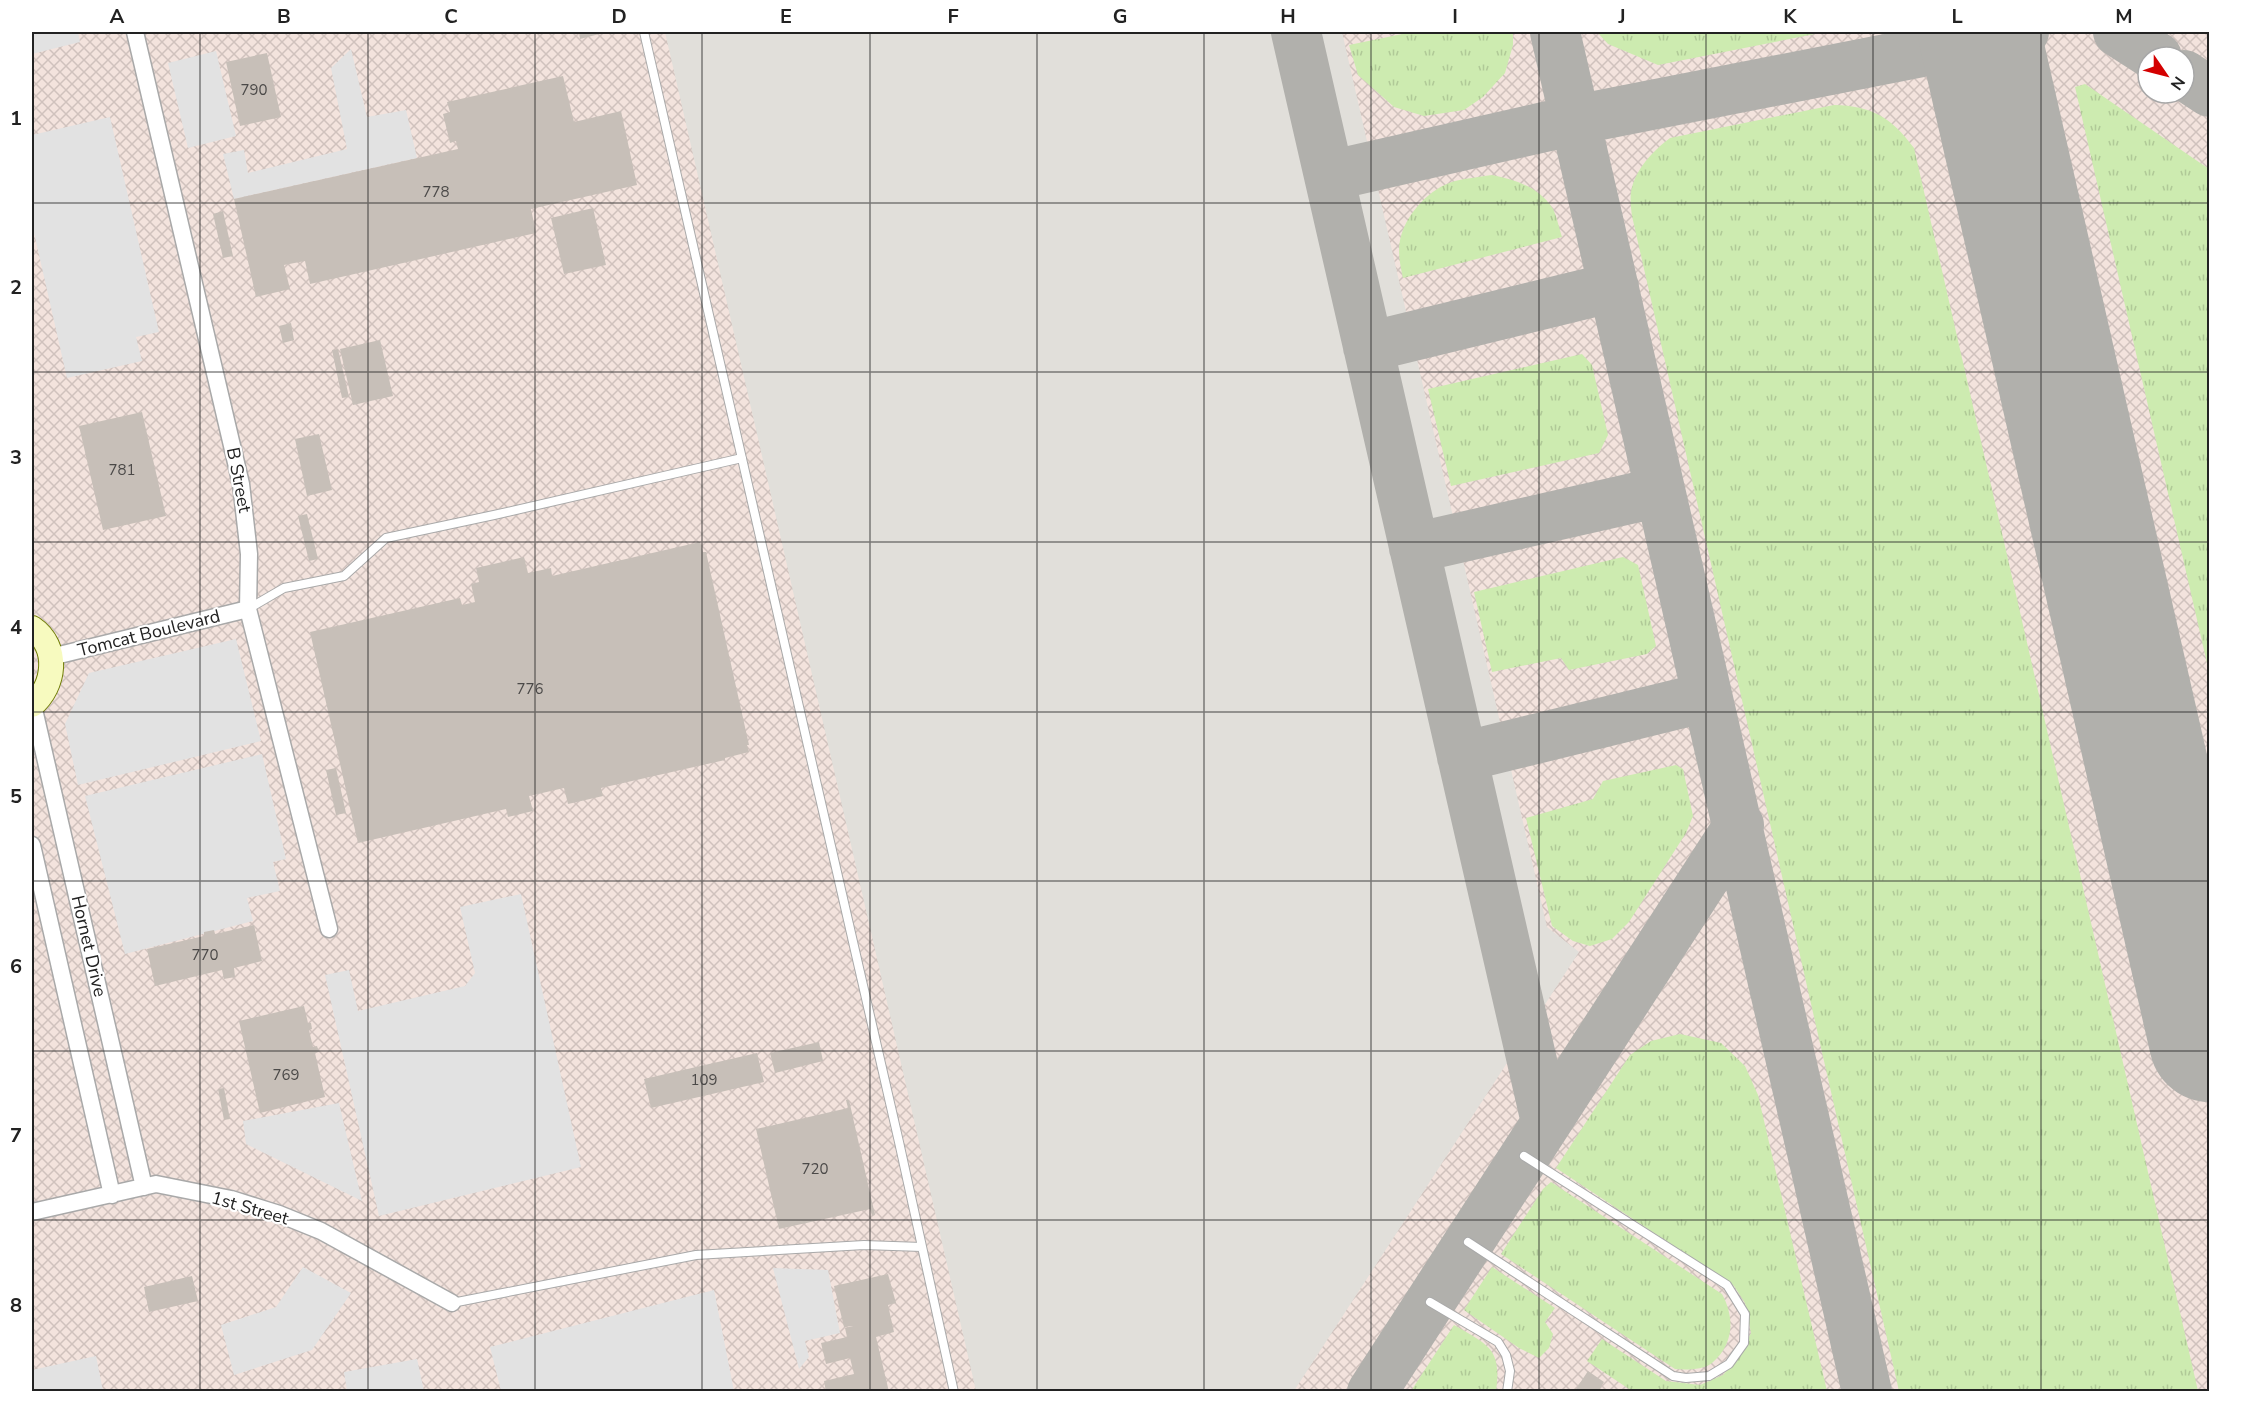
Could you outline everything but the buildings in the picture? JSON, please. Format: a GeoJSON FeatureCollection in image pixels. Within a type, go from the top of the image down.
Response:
{"type":"FeatureCollection","features":[{"type":"Feature","properties":{"kind":"main road"},"geometry":{"type":"LineString","coordinates":[[32,628],[45,642],[51,657],[48,684],[42,695],[32,705]]}},
{"type":"Feature","properties":{"kind":"street","name":"B Street"},"geometry":{"type":"LineString","coordinates":[[135,32],[241,483],[249,554],[248,609],[329,929]]}},
{"type":"Feature","properties":{"kind":"street","name":"Tomcat Boulevard"},"geometry":{"type":"LineString","coordinates":[[51,657],[248,609]]}},
{"type":"Feature","properties":{"kind":"street","name":"Hornet Drive"},"geometry":{"type":"LineString","coordinates":[[32,705],[144,1187]]}},
{"type":"Feature","properties":{"kind":"street","name":"Hornet Drive"},"geometry":{"type":"LineString","coordinates":[[32,845],[112,1195]]}},
{"type":"Feature","properties":{"kind":"street","name":"1st Street"},"geometry":{"type":"LineString","coordinates":[[32,1212],[156,1184],[231,1199],[279,1214],[321,1232],[452,1303]]}},
{"type":"Feature","properties":{"kind":"lane"},"geometry":{"type":"LineString","coordinates":[[644,32],[954,1392]]}},
{"type":"Feature","properties":{"kind":"lane"},"geometry":{"type":"LineString","coordinates":[[248,609],[284,588],[344,576],[386,538],[742,458]]}},
{"type":"Feature","properties":{"kind":"lane"},"geometry":{"type":"LineString","coordinates":[[1468,1242],[1673,1376],[1686,1378],[1709,1376],[1729,1364],[1743,1343],[1745,1314],[1727,1285],[1524,1156]]}},
{"type":"Feature","properties":{"kind":"lane"},"geometry":{"type":"LineString","coordinates":[[452,1303],[696,1255],[864,1245],[922,1247]]}},
{"type":"Feature","properties":{"kind":"lane"},"geometry":{"type":"LineString","coordinates":[[1430,1302],[1498,1342],[1506,1356],[1510,1371],[1507,1392]]}},
{"type":"Feature","properties":{"kind":"shaded area"},"geometry":{"type":"Polygon","coordinates":[[[32,32],[2209,32],[2209,1391],[32,1391],[32,32]]]}},
{"type":"Feature","properties":{"kind":"shaded area"},"geometry":{"type":"Polygon","coordinates":[[[32,32],[78,32],[80,42],[32,54],[32,32]]]}},
{"type":"Feature","properties":{"kind":"shaded area"},"geometry":{"type":"Polygon","coordinates":[[[665,32],[1342,32],[1547,927],[1579,952],[1294,1391],[976,1391],[665,32]]]}},
{"type":"Feature","properties":{"kind":"shaded area"},"geometry":{"type":"Polygon","coordinates":[[[351,49],[367,117],[406,110],[417,158],[234,199],[223,154],[244,150],[248,173],[347,149],[331,68],[351,49]]]}},
{"type":"Feature","properties":{"kind":"shaded area"},"geometry":{"type":"Polygon","coordinates":[[[216,51],[236,136],[188,148],[168,63],[216,51]]]}},
{"type":"Feature","properties":{"kind":"shaded area"},"geometry":{"type":"Polygon","coordinates":[[[110,117],[159,332],[136,337],[142,361],[67,378],[32,224],[32,135],[110,117]]]}},
{"type":"Feature","properties":{"kind":"shaded area"},"geometry":{"type":"Polygon","coordinates":[[[236,639],[261,741],[78,785],[65,724],[89,673],[236,639]]]}},
{"type":"Feature","properties":{"kind":"shaded area"},"geometry":{"type":"Polygon","coordinates":[[[262,754],[286,859],[273,862],[280,891],[247,898],[253,921],[125,954],[85,796],[262,754]]]}},
{"type":"Feature","properties":{"kind":"shaded area"},"geometry":{"type":"Polygon","coordinates":[[[521,894],[581,1167],[379,1216],[325,975],[349,970],[358,1011],[465,986],[475,973],[460,907],[521,894]]]}},
{"type":"Feature","properties":{"kind":"shaded area"},"geometry":{"type":"Polygon","coordinates":[[[339,1103],[362,1201],[246,1144],[243,1121],[339,1103]]]}},
{"type":"Feature","properties":{"kind":"shaded area"},"geometry":{"type":"Polygon","coordinates":[[[303,1267],[351,1293],[312,1350],[234,1375],[221,1325],[276,1307],[303,1267]]]}},
{"type":"Feature","properties":{"kind":"shaded area"},"geometry":{"type":"Polygon","coordinates":[[[773,1268],[828,1270],[840,1333],[805,1341],[809,1357],[799,1369],[773,1268]]]}},
{"type":"Feature","properties":{"kind":"shaded area"},"geometry":{"type":"Polygon","coordinates":[[[714,1290],[734,1391],[501,1391],[490,1347],[714,1290]]]}},
{"type":"Feature","properties":{"kind":"shaded area"},"geometry":{"type":"Polygon","coordinates":[[[96,1356],[103,1391],[32,1391],[32,1370],[96,1356]]]}},
{"type":"Feature","properties":{"kind":"shaded area"},"geometry":{"type":"Polygon","coordinates":[[[417,1359],[424,1391],[347,1391],[344,1372],[417,1359]]]}},
{"type":"Feature","properties":{"kind":"green space"},"geometry":{"type":"Polygon","coordinates":[[[1412,32],[1513,32],[1513,45],[1505,73],[1483,97],[1464,110],[1424,116],[1394,107],[1358,75],[1349,45],[1412,32]]]}},
{"type":"Feature","properties":{"kind":"green space"},"geometry":{"type":"Polygon","coordinates":[[[1597,32],[1825,32],[1658,65],[1608,44],[1597,32]]]}},
{"type":"Feature","properties":{"kind":"green space"},"geometry":{"type":"Polygon","coordinates":[[[2085,84],[2209,169],[2209,672],[2075,87],[2085,84]]]}},
{"type":"Feature","properties":{"kind":"green space"},"geometry":{"type":"Polygon","coordinates":[[[1834,105],[1859,108],[1880,115],[1897,128],[1914,148],[2198,1391],[1899,1391],[1631,204],[1631,192],[1636,176],[1651,155],[1670,138],[1834,105]]]}},
{"type":"Feature","properties":{"kind":"green space"},"geometry":{"type":"Polygon","coordinates":[[[1492,175],[1518,182],[1541,195],[1553,209],[1562,237],[1403,278],[1399,252],[1401,236],[1409,218],[1421,202],[1446,184],[1492,175]]]}},
{"type":"Feature","properties":{"kind":"green space"},"geometry":{"type":"Polygon","coordinates":[[[1582,354],[1592,365],[1608,435],[1599,453],[1451,486],[1428,389],[1582,354]]]}},
{"type":"Feature","properties":{"kind":"green space"},"geometry":{"type":"Polygon","coordinates":[[[1623,557],[1638,565],[1656,646],[1647,654],[1569,670],[1561,658],[1492,672],[1474,592],[1623,557]]]}},
{"type":"Feature","properties":{"kind":"green space"},"geometry":{"type":"Polygon","coordinates":[[[1676,765],[1683,769],[1693,816],[1686,833],[1629,922],[1612,939],[1590,946],[1573,941],[1552,926],[1526,818],[1593,799],[1603,781],[1676,765]]]}},
{"type":"Feature","properties":{"kind":"green space"},"geometry":{"type":"Polygon","coordinates":[[[1680,1034],[1721,1043],[1745,1066],[1758,1095],[1827,1391],[1632,1391],[1587,1361],[1602,1339],[1666,1381],[1700,1385],[1723,1375],[1740,1355],[1751,1333],[1745,1303],[1734,1286],[1556,1168],[1630,1055],[1651,1041],[1680,1034]]]}},
{"type":"Feature","properties":{"kind":"green space"},"geometry":{"type":"Polygon","coordinates":[[[1551,1182],[1722,1294],[1729,1312],[1730,1330],[1725,1348],[1712,1363],[1699,1368],[1675,1369],[1501,1254],[1543,1189],[1551,1182]]]}},
{"type":"Feature","properties":{"kind":"green space"},"geometry":{"type":"Polygon","coordinates":[[[1492,1267],[1555,1308],[1545,1322],[1553,1334],[1549,1348],[1539,1358],[1519,1348],[1464,1310],[1492,1267]]]}},
{"type":"Feature","properties":{"kind":"green space"},"geometry":{"type":"Polygon","coordinates":[[[1454,1325],[1490,1349],[1497,1365],[1496,1391],[1411,1391],[1454,1325]]]}},
{"type":"Feature","properties":{"kind":"taxiway"},"geometry":{"type":"LineString","coordinates":[[1296,32],[1546,1122]]}},
{"type":"Feature","properties":{"kind":"taxiway"},"geometry":{"type":"LineString","coordinates":[[1555,32],[1867,1392]]}},
{"type":"Feature","properties":{"kind":"taxiway"},"geometry":{"type":"LineString","coordinates":[[1329,176],[1575,120],[2024,32]]}},
{"type":"Feature","properties":{"kind":"taxiway"},"geometry":{"type":"LineString","coordinates":[[2118,32],[2138,45]]}},
{"type":"Feature","properties":{"kind":"taxiway"},"geometry":{"type":"LineString","coordinates":[[2196,83],[2210,92]]}},
{"type":"Feature","properties":{"kind":"taxiway"},"geometry":{"type":"LineString","coordinates":[[1368,347],[1614,287]]}},
{"type":"Feature","properties":{"kind":"taxiway"},"geometry":{"type":"LineString","coordinates":[[1414,548],[1660,492]]}},
{"type":"Feature","properties":{"kind":"taxiway"},"geometry":{"type":"LineString","coordinates":[[1462,757],[1707,697]]}},
{"type":"Feature","properties":{"kind":"taxiway"},"geometry":{"type":"LineString","coordinates":[[1372,1392],[1739,825]]}},
{"type":"Feature","properties":{"kind":"runway"},"geometry":{"type":"LineString","coordinates":[[1979,32],[2210,1041]]}}]}
